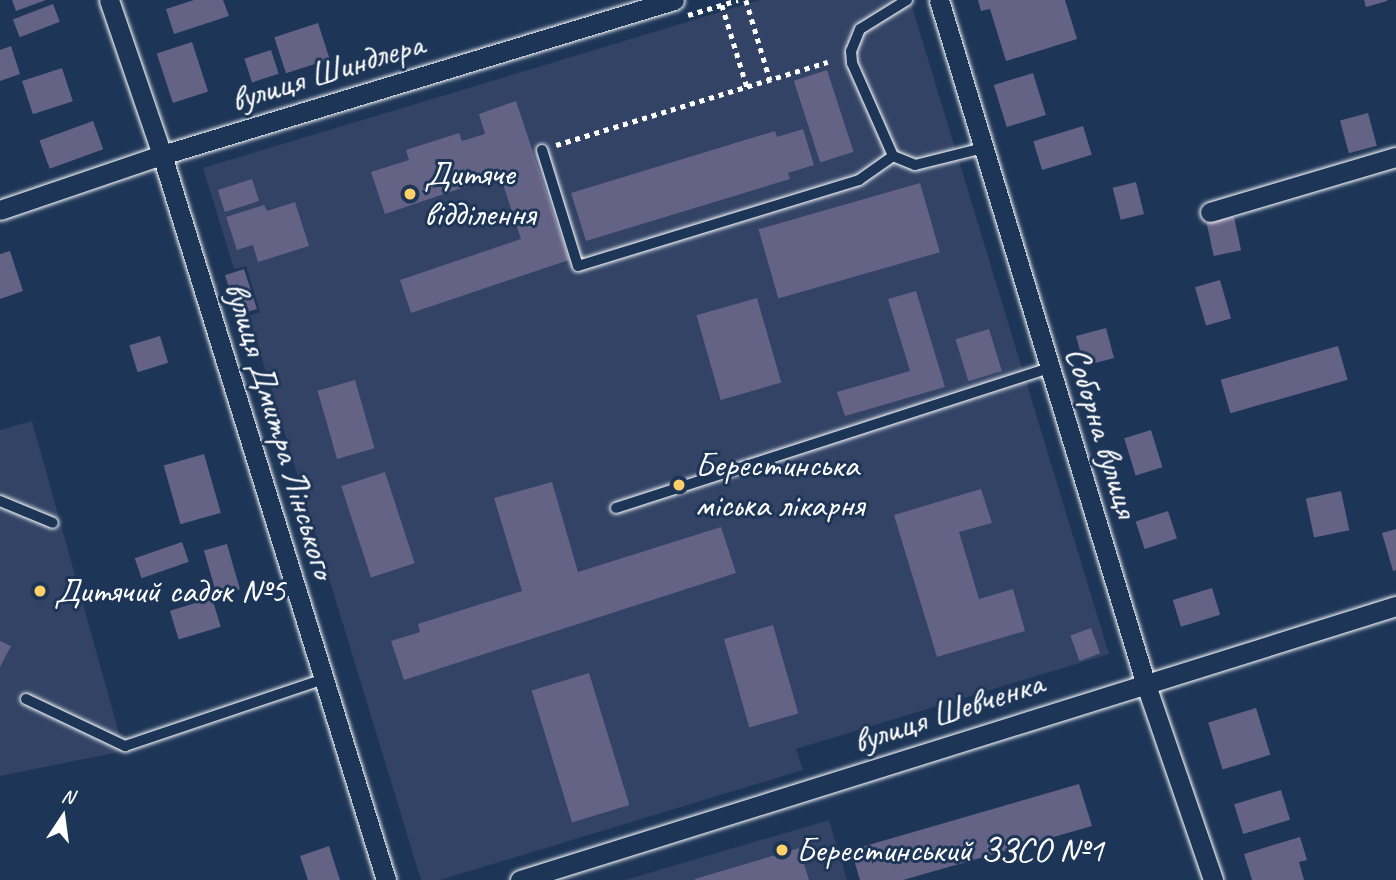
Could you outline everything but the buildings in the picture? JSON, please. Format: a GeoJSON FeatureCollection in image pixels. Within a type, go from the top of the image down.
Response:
{"type":"FeatureCollection","features":[{"type":"Feature","properties":{"kind":"street","name":"вулиця Дмитра Лінського"},"geometry":{"type":"LineString","coordinates":[[109,0],[162,155],[386,880]]}},
{"type":"Feature","properties":{"kind":"street","name":"Соборна вулиця"},"geometry":{"type":"LineString","coordinates":[[939,0],[1144,682],[1213,880]]}},
{"type":"Feature","properties":{"kind":"street","name":"вулиця Шиндлера"},"geometry":{"type":"LineString","coordinates":[[0,210],[162,155],[679,8]]}},
{"type":"Feature","properties":{"kind":"street"},"geometry":{"type":"LineString","coordinates":[[1210,212],[1396,157]]}},
{"type":"Feature","properties":{"kind":"street","name":"вулиця Шевченка"},"geometry":{"type":"LineString","coordinates":[[520,880],[1144,682],[1396,606]]}},
{"type":"Feature","properties":{"kind":"lane"},"geometry":{"type":"LineString","coordinates":[[907,0],[860,29],[851,51],[852,63],[893,156],[915,165],[983,148]]}},
{"type":"Feature","properties":{"kind":"lane"},"geometry":{"type":"LineString","coordinates":[[542,150],[578,267],[859,180],[893,156]]}},
{"type":"Feature","properties":{"kind":"lane"},"geometry":{"type":"LineString","coordinates":[[616,508],[1050,368]]}},
{"type":"Feature","properties":{"kind":"lane"},"geometry":{"type":"LineString","coordinates":[[0,501],[53,523]]}},
{"type":"Feature","properties":{"kind":"lane"},"geometry":{"type":"LineString","coordinates":[[26,699],[125,746],[324,679]]}},
{"type":"Feature","properties":{"kind":"path"},"geometry":{"type":"LineString","coordinates":[[679,8],[722,5],[738,0]]}},
{"type":"Feature","properties":{"kind":"path"},"geometry":{"type":"LineString","coordinates":[[746,0],[770,80]]}},
{"type":"Feature","properties":{"kind":"path"},"geometry":{"type":"LineString","coordinates":[[722,5],[747,87]]}},
{"type":"Feature","properties":{"kind":"path"},"geometry":{"type":"LineString","coordinates":[[542,150],[828,62]]}},
{"type":"Feature","properties":{"kind":"shaded area","name":"Берестинська міська лікарня"},"geometry":{"type":"Polygon","coordinates":[[[760,0],[910,0],[1109,654],[796,749],[803,770],[440,880],[421,880],[249,316],[260,312],[246,266],[234,269],[203,168],[760,0]]]}},
{"type":"Feature","properties":{"kind":"shaded area","name":"Дитячий садок №5"},"geometry":{"type":"Polygon","coordinates":[[[32,421],[124,751],[0,776],[0,430],[32,421]]]}},
{"type":"Feature","properties":{"kind":"shaded area","name":"Берестинський ЗЗСО №1"},"geometry":{"type":"Polygon","coordinates":[[[829,820],[847,880],[625,880],[829,820]]]}},
{"type":"Feature","properties":{"kind":"place","name":"Дитяче відділення"},"geometry":{"type":"Point","coordinates":[410,194]}},
{"type":"Feature","properties":{"kind":"place","name":"Берестинська міська лікарня"},"geometry":{"type":"Point","coordinates":[679,485]}},
{"type":"Feature","properties":{"kind":"place","name":"Дитячий садок №5"},"geometry":{"type":"Point","coordinates":[40,591]}},
{"type":"Feature","properties":{"kind":"place","name":"Берестинський ЗЗСО №1"},"geometry":{"type":"Point","coordinates":[782,850]}}]}
